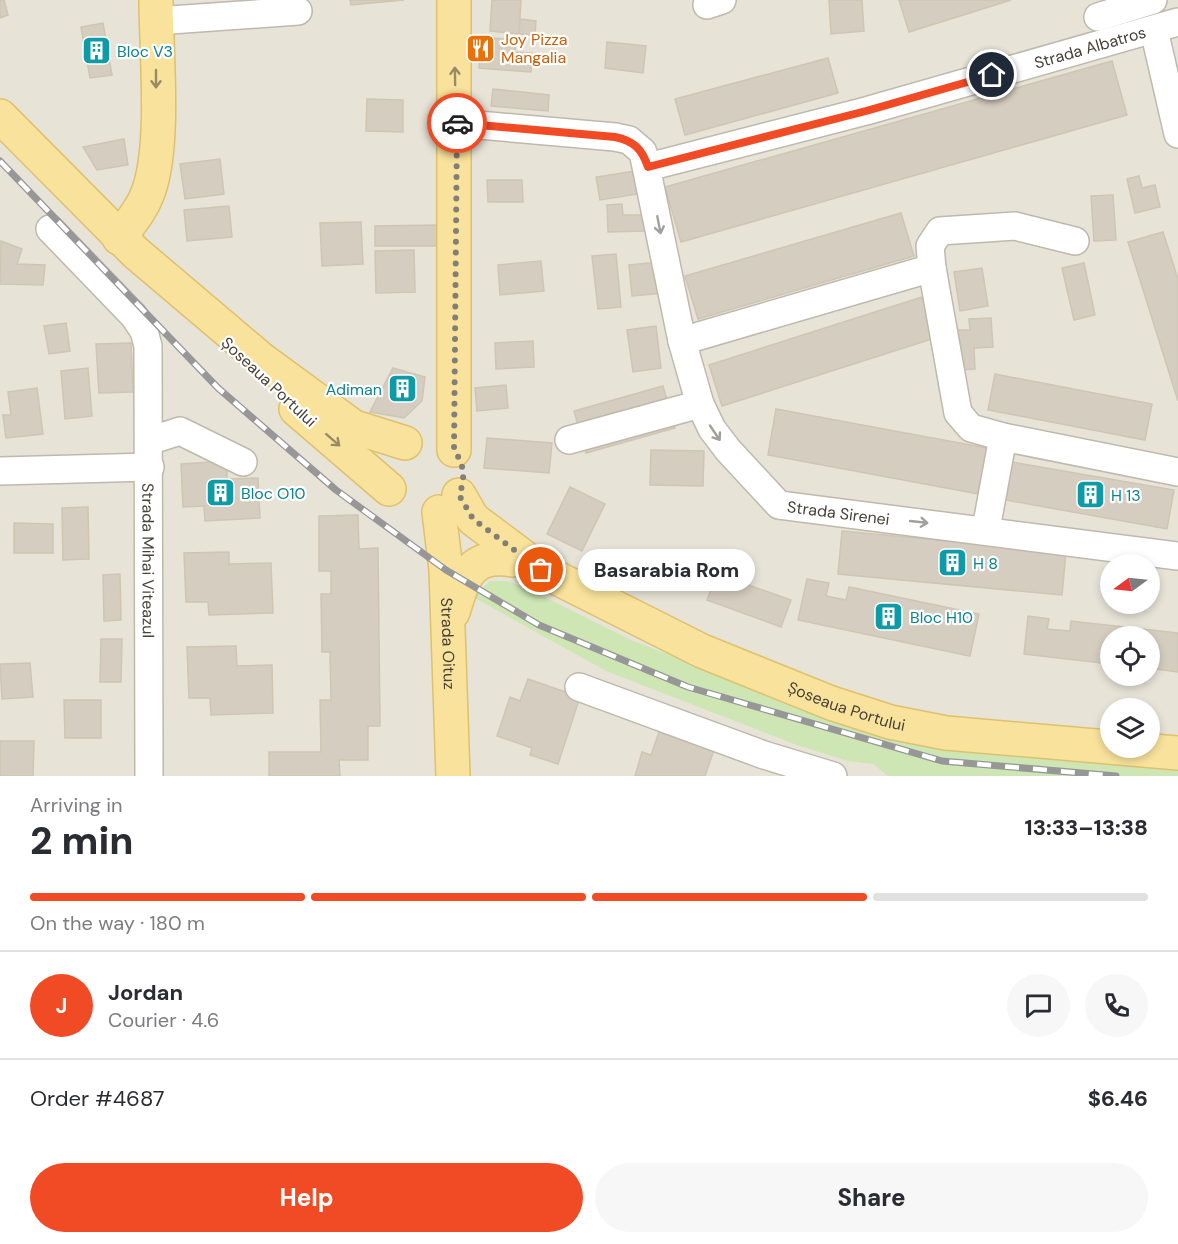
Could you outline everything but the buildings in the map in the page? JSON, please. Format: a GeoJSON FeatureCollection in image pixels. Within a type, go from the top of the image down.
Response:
{"type":"FeatureCollection","features":[{"type":"Feature","properties":{"kind":"main road"},"geometry":{"type":"LineString","coordinates":[[454,0],[456,123],[454,450]]}},
{"type":"Feature","properties":{"kind":"main road"},"geometry":{"type":"LineString","coordinates":[[119,237],[136,216],[153,178],[157,147],[156,10]]}},
{"type":"Feature","properties":{"kind":"main road","name":"Șoseaua Portului"},"geometry":{"type":"LineString","coordinates":[[0,116],[119,237],[261,359],[354,427],[405,442]]}},
{"type":"Feature","properties":{"kind":"main road","name":"Șoseaua Portului"},"geometry":{"type":"LineString","coordinates":[[154,269],[263,381],[389,489]]}},
{"type":"Feature","properties":{"kind":"main road"},"geometry":{"type":"LineString","coordinates":[[431,437],[454,450],[459,457],[464,476],[449,503],[427,514],[409,511],[399,504],[389,489],[387,476],[389,463],[395,451],[405,442],[431,437]]}},
{"type":"Feature","properties":{"kind":"main road","name":"Șoseaua Portului"},"geometry":{"type":"LineString","coordinates":[[449,503],[527,565],[702,651],[831,703],[890,722],[946,733],[1178,753]]}},
{"type":"Feature","properties":{"kind":"main road","name":"Strada Oituz"},"geometry":{"type":"LineString","coordinates":[[449,503],[445,559],[453,776]]}},
{"type":"Feature","properties":{"kind":"main road"},"geometry":{"type":"LineString","coordinates":[[449,625],[463,580],[476,565],[490,557],[527,565]]}},
{"type":"Feature","properties":{"kind":"street"},"geometry":{"type":"LineString","coordinates":[[1105,43],[1096,8],[1153,0]]}},
{"type":"Feature","properties":{"kind":"street"},"geometry":{"type":"LineString","coordinates":[[156,10],[298,10]]}},
{"type":"Feature","properties":{"kind":"street"},"geometry":{"type":"LineString","coordinates":[[1166,26],[1178,134]]}},
{"type":"Feature","properties":{"kind":"street","name":"Strada Albatros"},"geometry":{"type":"LineString","coordinates":[[648,167],[866,111],[1166,26]]}},
{"type":"Feature","properties":{"kind":"street"},"geometry":{"type":"LineString","coordinates":[[456,123],[629,140],[644,152],[648,167]]}},
{"type":"Feature","properties":{"kind":"street","name":"Strada Sirenei"},"geometry":{"type":"LineString","coordinates":[[648,167],[682,341],[700,404],[712,429],[728,450],[779,504],[986,529],[1178,556]]}},
{"type":"Feature","properties":{"kind":"street"},"geometry":{"type":"LineString","coordinates":[[1075,241],[1015,226],[940,231],[930,246],[932,268],[958,413],[971,428],[1004,437],[1178,472]]}},
{"type":"Feature","properties":{"kind":"street","name":"Strada Mihai Viteazul"},"geometry":{"type":"LineString","coordinates":[[50,229],[134,316],[144,331],[148,346],[149,776]]}},
{"type":"Feature","properties":{"kind":"street"},"geometry":{"type":"LineString","coordinates":[[682,341],[932,268]]}},
{"type":"Feature","properties":{"kind":"street"},"geometry":{"type":"LineString","coordinates":[[569,440],[700,404]]}},
{"type":"Feature","properties":{"kind":"street"},"geometry":{"type":"LineString","coordinates":[[150,441],[180,431],[243,462]]}},
{"type":"Feature","properties":{"kind":"street"},"geometry":{"type":"LineString","coordinates":[[986,529],[1004,437]]}},
{"type":"Feature","properties":{"kind":"street"},"geometry":{"type":"LineString","coordinates":[[0,471],[150,467]]}},
{"type":"Feature","properties":{"kind":"street"},"geometry":{"type":"LineString","coordinates":[[579,687],[764,755],[832,776]]}},
{"type":"Feature","properties":{"kind":"shaded area"},"geometry":{"type":"Polygon","coordinates":[[[0,0],[1178,0],[1178,770],[1131,767],[953,776],[0,776],[0,0]]]}},
{"type":"Feature","properties":{"kind":"green space"},"geometry":{"type":"Polygon","coordinates":[[[490,581],[506,581],[522,586],[631,640],[780,698],[960,747],[1178,770],[1178,776],[888,776],[873,764],[848,761],[797,745],[606,671],[473,597],[490,581]]]}},
{"type":"Feature","properties":{"kind":"railway"},"geometry":{"type":"LineString","coordinates":[[0,161],[218,388],[336,490],[446,570],[539,625],[688,687],[942,761],[1116,776]]}},
{"type":"Feature","properties":{"kind":"way so far"},"geometry":{"type":"LineString","coordinates":[[457,123],[454,450],[459,457],[464,476],[459,495],[468,513],[480,526],[541,570]]}},
{"type":"Feature","properties":{"kind":"place","name":"Joy Pizza Mangalia"},"geometry":{"type":"Point","coordinates":[480,48]}},
{"type":"Feature","properties":{"kind":"place","name":"Bloc V3"},"geometry":{"type":"Point","coordinates":[96,51]}},
{"type":"Feature","properties":{"kind":"place","name":"Adiman"},"geometry":{"type":"Point","coordinates":[403,389]}},
{"type":"Feature","properties":{"kind":"place","name":"Bloc O10"},"geometry":{"type":"Point","coordinates":[220,493]}},
{"type":"Feature","properties":{"kind":"place","name":"H 13"},"geometry":{"type":"Point","coordinates":[1090,495]}},
{"type":"Feature","properties":{"kind":"place","name":"H 8"},"geometry":{"type":"Point","coordinates":[952,563]}},
{"type":"Feature","properties":{"kind":"place","name":"Basarabia Rom"},"geometry":{"type":"Point","coordinates":[541,570]}},
{"type":"Feature","properties":{"kind":"place","name":"Bloc H10"},"geometry":{"type":"Point","coordinates":[889,617]}},
{"type":"Feature","properties":{"kind":"route"},"geometry":{"type":"LineString","coordinates":[[457,123],[590,134],[629,140],[644,152],[648,167],[866,111],[992,75]]}}]}
